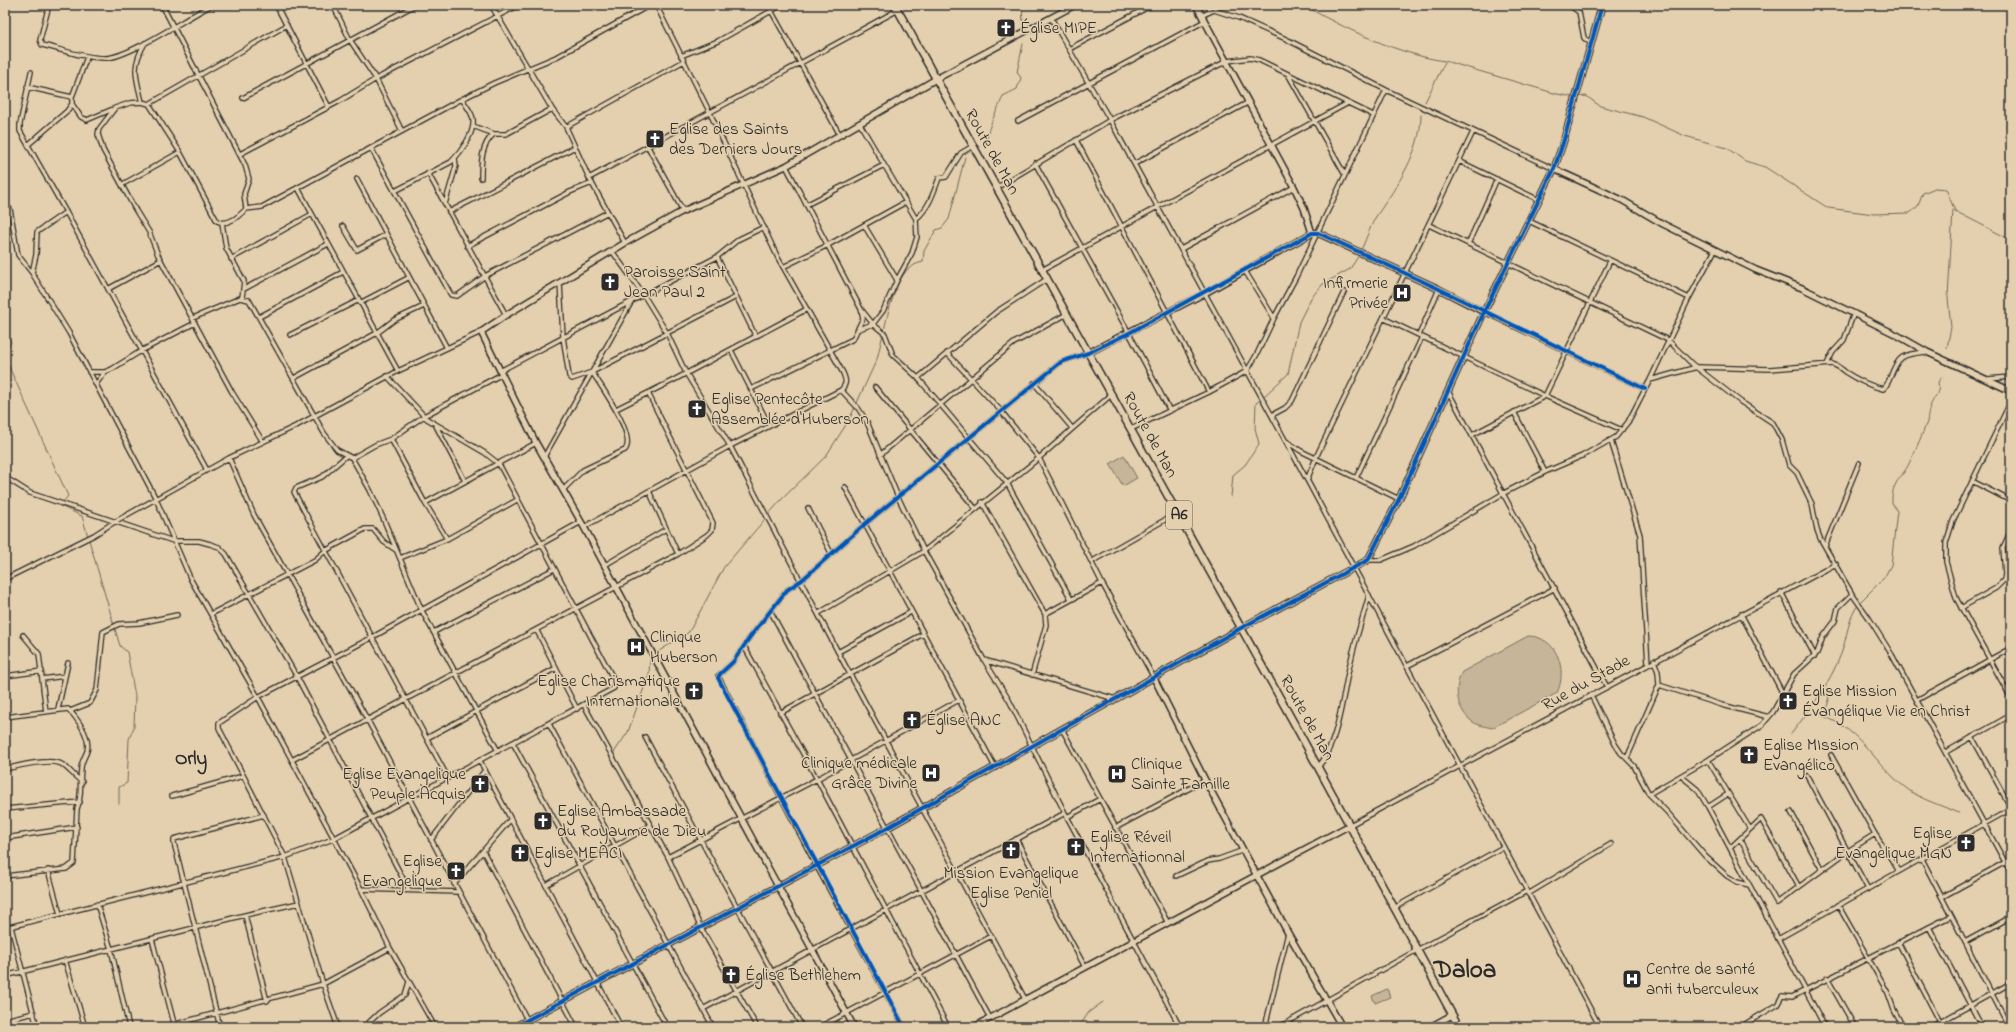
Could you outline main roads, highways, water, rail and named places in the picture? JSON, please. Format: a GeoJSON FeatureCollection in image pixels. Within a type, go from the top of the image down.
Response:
{"type":"FeatureCollection","features":[{"type":"Feature","properties":{"kind":"highway","name":"Route de Man"},"geometry":{"type":"LineString","coordinates":[[897,8],[1350,825],[1458,1027]]}},
{"type":"Feature","properties":{"kind":"waterway"},"geometry":{"type":"LineString","coordinates":[[1022,5],[1023,25]]}},
{"type":"Feature","properties":{"kind":"waterway"},"geometry":{"type":"LineString","coordinates":[[1303,5],[1336,23],[1391,47],[1428,58],[1445,61],[1557,94],[1574,97]]}},
{"type":"Feature","properties":{"kind":"waterway"},"geometry":{"type":"LineString","coordinates":[[987,139],[991,123],[1003,96],[1017,89],[1021,78],[1017,72],[1023,44]]}},
{"type":"Feature","properties":{"kind":"waterway"},"geometry":{"type":"LineString","coordinates":[[1425,102],[1445,62]]}},
{"type":"Feature","properties":{"kind":"waterway"},"geometry":{"type":"LineString","coordinates":[[1577,97],[1586,96],[1600,106],[1643,117],[1685,136],[1727,148],[1745,161],[1765,167],[1828,208],[1874,214],[1910,213],[1918,206],[1923,193],[1935,188],[1946,189],[1955,211],[2011,240]]}},
{"type":"Feature","properties":{"kind":"waterway"},"geometry":{"type":"LineString","coordinates":[[1362,248],[1371,226],[1400,180],[1412,155],[1420,129],[1421,115]]}},
{"type":"Feature","properties":{"kind":"waterway"},"geometry":{"type":"LineString","coordinates":[[884,331],[893,296],[901,278],[911,267],[923,262],[924,251],[936,230],[942,228],[949,219],[965,157]]}},
{"type":"Feature","properties":{"kind":"waterway"},"geometry":{"type":"LineString","coordinates":[[1947,348],[1951,327],[1948,298],[1953,210]]}},
{"type":"Feature","properties":{"kind":"waterway"},"geometry":{"type":"LineString","coordinates":[[1263,397],[1288,374],[1299,322],[1311,298],[1323,284],[1350,269],[1359,255]]}},
{"type":"Feature","properties":{"kind":"waterway"},"geometry":{"type":"LineString","coordinates":[[5,331],[11,342],[5,351]]}},
{"type":"Feature","properties":{"kind":"waterway"},"geometry":{"type":"LineString","coordinates":[[768,515],[782,499],[826,456],[849,420],[877,359],[883,334]]}},
{"type":"Feature","properties":{"kind":"waterway"},"geometry":{"type":"LineString","coordinates":[[5,358],[68,496],[63,502]]}},
{"type":"Feature","properties":{"kind":"waterway"},"geometry":{"type":"LineString","coordinates":[[1860,602],[1884,578],[1891,565],[1897,511],[1892,503],[1892,495],[1896,484],[1908,465],[1919,441],[1927,422],[1931,404],[1938,392],[1938,382],[1942,377]]}},
{"type":"Feature","properties":{"kind":"waterway"},"geometry":{"type":"LineString","coordinates":[[1231,497],[1233,475],[1245,465],[1259,444],[1255,428],[1256,403],[1262,399]]}},
{"type":"Feature","properties":{"kind":"waterway"},"geometry":{"type":"LineString","coordinates":[[61,505],[60,506],[82,516],[120,646],[127,652],[135,696],[134,727],[129,739],[127,783],[119,787],[119,804]]}},
{"type":"Feature","properties":{"kind":"waterway"},"geometry":{"type":"LineString","coordinates":[[656,653],[689,632],[724,567],[766,518]]}},
{"type":"Feature","properties":{"kind":"waterway"},"geometry":{"type":"LineString","coordinates":[[1791,734],[1812,706],[1831,675],[1841,654],[1852,616],[1858,605]]}},
{"type":"Feature","properties":{"kind":"waterway"},"geometry":{"type":"LineString","coordinates":[[613,754],[628,732],[649,674],[650,659]]}},
{"type":"Feature","properties":{"kind":"waterway"},"geometry":{"type":"LineString","coordinates":[[1823,687],[1828,691],[1829,704],[1823,716],[1837,722],[1848,730],[1868,749],[1895,779],[1911,792],[1924,799],[1959,813]]}},
{"type":"Feature","properties":{"kind":"waterway"},"geometry":{"type":"LineString","coordinates":[[1079,1027],[1089,1012],[1103,1002]]}},
{"type":"Feature","properties":{"kind":"place","name":"Église MIPE"},"geometry":{"type":"Point","coordinates":[1006,28]}},
{"type":"Feature","properties":{"kind":"place","name":"Eglise des Saints des Derniers Jours"},"geometry":{"type":"Point","coordinates":[655,139]}},
{"type":"Feature","properties":{"kind":"place","name":"Paroisse Saint Jean Paul 2"},"geometry":{"type":"Point","coordinates":[610,282]}},
{"type":"Feature","properties":{"kind":"place","name":"Infirmerie Privée"},"geometry":{"type":"Point","coordinates":[1402,293]}},
{"type":"Feature","properties":{"kind":"place","name":"Eglise Pentecôte Assemblée d'Huberson"},"geometry":{"type":"Point","coordinates":[697,409]}},
{"type":"Feature","properties":{"kind":"place","name":"Clinique Huberson"},"geometry":{"type":"Point","coordinates":[636,647]}},
{"type":"Feature","properties":{"kind":"place","name":"Eglise Charismatique Internationale"},"geometry":{"type":"Point","coordinates":[694,691]}},
{"type":"Feature","properties":{"kind":"place","name":"Eglise Mission Évangélique Vie en Christ"},"geometry":{"type":"Point","coordinates":[1788,701]}},
{"type":"Feature","properties":{"kind":"place","name":"Église ANC"},"geometry":{"type":"Point","coordinates":[912,720]}},
{"type":"Feature","properties":{"kind":"place","name":"Eglise MIssion Evangélico"},"geometry":{"type":"Point","coordinates":[1749,755]}},
{"type":"Feature","properties":{"kind":"place","name":"Clinique médicale Grâce Divine"},"geometry":{"type":"Point","coordinates":[931,773]}},
{"type":"Feature","properties":{"kind":"place","name":"Clinique Sainte Famille"},"geometry":{"type":"Point","coordinates":[1117,774]}},
{"type":"Feature","properties":{"kind":"place","name":"Eglise Evangelique Peuple Acquis"},"geometry":{"type":"Point","coordinates":[480,784]}},
{"type":"Feature","properties":{"kind":"place","name":"Eglise Ambassade du Royaume de Dieu"},"geometry":{"type":"Point","coordinates":[543,821]}},
{"type":"Feature","properties":{"kind":"place","name":"Eglise Evangelique MGN"},"geometry":{"type":"Point","coordinates":[1966,843]}},
{"type":"Feature","properties":{"kind":"place","name":"Eglise Réveil Internationnal"},"geometry":{"type":"Point","coordinates":[1076,847]}},
{"type":"Feature","properties":{"kind":"place","name":"Mission Evangelique Eglise Peniel"},"geometry":{"type":"Point","coordinates":[1011,850]}},
{"type":"Feature","properties":{"kind":"place","name":"Eglise MEACI"},"geometry":{"type":"Point","coordinates":[520,853]}},
{"type":"Feature","properties":{"kind":"place","name":"Eglise Evangelique"},"geometry":{"type":"Point","coordinates":[456,871]}},
{"type":"Feature","properties":{"kind":"place","name":"Église Bethlehem"},"geometry":{"type":"Point","coordinates":[731,975]}},
{"type":"Feature","properties":{"kind":"place","name":"Centre de santé anti tuberculeux"},"geometry":{"type":"Point","coordinates":[1632,979]}},
{"type":"Feature","properties":{"kind":"district","name":"Orly"},"geometry":{"type":"Point","coordinates":[191,759]}},
{"type":"Feature","properties":{"kind":"district","name":"Daloa"},"geometry":{"type":"Point","coordinates":[1465,971]}}]}
